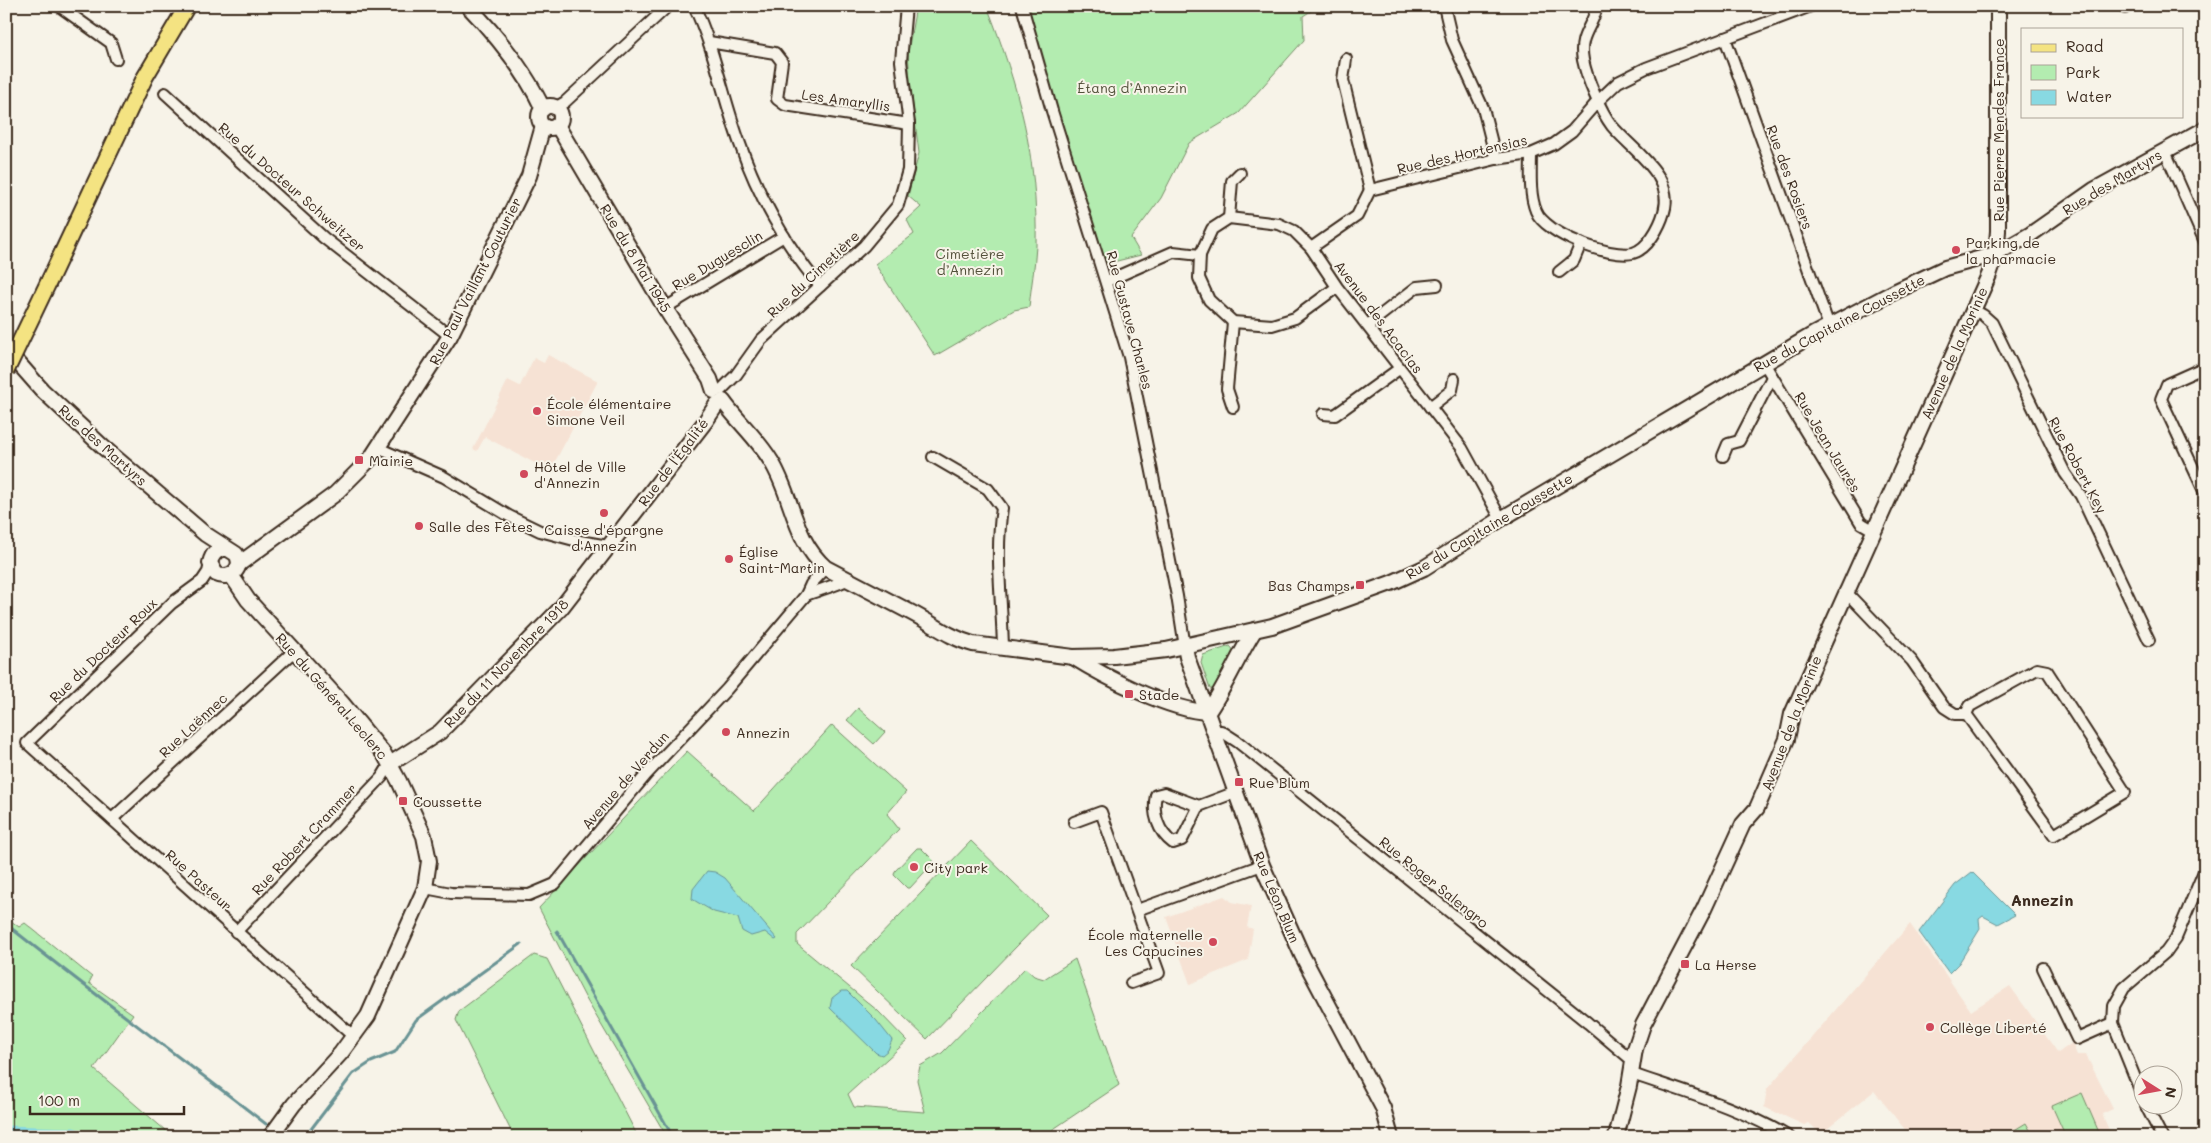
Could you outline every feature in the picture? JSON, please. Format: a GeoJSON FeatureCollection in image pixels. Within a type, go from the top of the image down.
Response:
{"type":"FeatureCollection","features":[{"type":"Feature","properties":{"kind":"main road"},"geometry":{"type":"LineString","coordinates":[[6,371],[145,77],[187,6]]}},
{"type":"Feature","properties":{"kind":"street"},"geometry":{"type":"LineString","coordinates":[[60,6],[111,43],[116,58]]}},
{"type":"Feature","properties":{"kind":"street"},"geometry":{"type":"LineString","coordinates":[[468,6],[502,42],[538,97],[549,108],[561,116],[558,126],[550,128],[543,126],[539,115],[549,108],[565,102],[668,6]]}},
{"type":"Feature","properties":{"kind":"street"},"geometry":{"type":"LineString","coordinates":[[694,6],[709,42],[740,144],[784,236],[820,286]]}},
{"type":"Feature","properties":{"kind":"street","name":"Rue du Cimetière"},"geometry":{"type":"LineString","coordinates":[[719,396],[761,340],[874,236],[898,205],[908,170],[908,124],[901,61],[906,6]]}},
{"type":"Feature","properties":{"kind":"street","name":"Rue Gustave Charles"},"geometry":{"type":"LineString","coordinates":[[1022,6],[1052,111],[1107,281],[1129,357],[1177,596],[1185,647]]}},
{"type":"Feature","properties":{"kind":"street"},"geometry":{"type":"LineString","coordinates":[[1444,6],[1452,40],[1483,108],[1496,159]]}},
{"type":"Feature","properties":{"kind":"street"},"geometry":{"type":"LineString","coordinates":[[1531,154],[1532,186],[1536,212],[1548,227],[1580,243],[1616,253],[1634,253],[1653,238],[1665,211],[1664,186],[1652,166],[1612,125],[1598,101],[1583,60],[1582,38],[1596,13],[1596,6]]}},
{"type":"Feature","properties":{"kind":"street","name":"Rue Pierre Mendes France"},"geometry":{"type":"LineString","coordinates":[[1996,254],[1998,227],[1998,6]]}},
{"type":"Feature","properties":{"kind":"street","name":"Rue des Hortensias"},"geometry":{"type":"LineString","coordinates":[[1370,190],[1496,159],[1531,154],[1554,144],[1572,131],[1598,101],[1618,82],[1646,68],[1815,7]]}},
{"type":"Feature","properties":{"kind":"street","name":"Rue des Rosiers"},"geometry":{"type":"LineString","coordinates":[[1725,38],[1829,326]]}},
{"type":"Feature","properties":{"kind":"street","name":"Les Amaryllis"},"geometry":{"type":"LineString","coordinates":[[709,42],[775,53],[782,62],[777,99],[785,106],[908,124]]}},
{"type":"Feature","properties":{"kind":"street"},"geometry":{"type":"LineString","coordinates":[[1311,248],[1357,216],[1370,190],[1344,80],[1346,59]]}},
{"type":"Feature","properties":{"kind":"street","name":"Rue du Docteur Schweitzer"},"geometry":{"type":"LineString","coordinates":[[165,93],[324,238],[450,336]]}},
{"type":"Feature","properties":{"kind":"street","name":"Rue Paul Vaillant Couturier"},"geometry":{"type":"LineString","coordinates":[[230,572],[259,547],[335,494],[364,467],[378,448],[450,336],[529,176],[543,126]]}},
{"type":"Feature","properties":{"kind":"street","name":"Rue du 8 Mai 1945"},"geometry":{"type":"LineString","coordinates":[[558,126],[719,396]]}},
{"type":"Feature","properties":{"kind":"street","name":"Rue des Martyrs"},"geometry":{"type":"LineString","coordinates":[[1996,254],[2031,234],[2094,190],[2205,129]]}},
{"type":"Feature","properties":{"kind":"street"},"geometry":{"type":"LineString","coordinates":[[2165,151],[2205,242]]}},
{"type":"Feature","properties":{"kind":"street"},"geometry":{"type":"LineString","coordinates":[[1240,173],[1232,182],[1230,218],[1212,229],[1200,254],[1199,278],[1209,300],[1233,322],[1272,325],[1295,318],[1337,287]]}},
{"type":"Feature","properties":{"kind":"street","name":"Avenue des Acacias"},"geometry":{"type":"LineString","coordinates":[[1230,218],[1279,224],[1294,231],[1311,248],[1337,287],[1462,448],[1501,519]]}},
{"type":"Feature","properties":{"kind":"street","name":"Rue Duguesclin"},"geometry":{"type":"LineString","coordinates":[[665,308],[784,236]]}},
{"type":"Feature","properties":{"kind":"street"},"geometry":{"type":"LineString","coordinates":[[1559,272],[1574,260],[1580,243]]}},
{"type":"Feature","properties":{"kind":"street"},"geometry":{"type":"LineString","coordinates":[[1107,281],[1173,252],[1200,254]]}},
{"type":"Feature","properties":{"kind":"street","name":"Avenue de la Morinie"},"geometry":{"type":"LineString","coordinates":[[1616,1137],[1643,1025],[1704,909],[1743,824],[1757,808],[1787,738],[1792,714],[1845,591],[1974,310],[1996,254]]}},
{"type":"Feature","properties":{"kind":"street","name":"Rue du Capitaine Coussette"},"geometry":{"type":"LineString","coordinates":[[719,396],[772,461],[805,543],[836,573],[960,640],[1003,648],[1073,657],[1114,656],[1185,647],[1254,631],[1305,615],[1391,583],[1424,568],[1501,519],[1829,326],[1945,268],[1996,254]]}},
{"type":"Feature","properties":{"kind":"street"},"geometry":{"type":"LineString","coordinates":[[1368,325],[1417,287],[1436,285]]}},
{"type":"Feature","properties":{"kind":"street","name":"Rue Robert Key"},"geometry":{"type":"LineString","coordinates":[[1974,310],[1992,323],[2065,473],[2081,496],[2149,640]]}},
{"type":"Feature","properties":{"kind":"street"},"geometry":{"type":"LineString","coordinates":[[1233,322],[1227,389],[1233,406]]}},
{"type":"Feature","properties":{"kind":"street","name":"Rue des Martyrs"},"geometry":{"type":"LineString","coordinates":[[6,349],[42,390],[96,440],[205,534]]}},
{"type":"Feature","properties":{"kind":"street","name":"Rue Jean Jaurès"},"geometry":{"type":"LineString","coordinates":[[1764,363],[1861,523],[1873,530]]}},
{"type":"Feature","properties":{"kind":"street"},"geometry":{"type":"LineString","coordinates":[[2205,366],[2167,384],[2161,399],[2205,493]]}},
{"type":"Feature","properties":{"kind":"street"},"geometry":{"type":"LineString","coordinates":[[1323,414],[1335,415],[1399,369]]}},
{"type":"Feature","properties":{"kind":"street"},"geometry":{"type":"LineString","coordinates":[[1723,456],[1728,444],[1739,441],[1772,377]]}},
{"type":"Feature","properties":{"kind":"street"},"geometry":{"type":"LineString","coordinates":[[1430,407],[1452,390],[1454,379]]}},
{"type":"Feature","properties":{"kind":"street","name":"Rue de l'Égalité"},"geometry":{"type":"LineString","coordinates":[[608,546],[705,422],[719,396]]}},
{"type":"Feature","properties":{"kind":"street"},"geometry":{"type":"LineString","coordinates":[[378,448],[444,477],[509,516],[540,531],[608,546]]}},
{"type":"Feature","properties":{"kind":"street"},"geometry":{"type":"LineString","coordinates":[[933,457],[988,489],[1002,508],[998,554],[1003,648]]}},
{"type":"Feature","properties":{"kind":"street"},"geometry":{"type":"LineString","coordinates":[[205,534],[236,554],[230,572],[213,571],[205,534]]}},
{"type":"Feature","properties":{"kind":"street","name":"Rue du 11 Novembre 1918"},"geometry":{"type":"LineString","coordinates":[[390,764],[440,732],[561,608],[608,546]]}},
{"type":"Feature","properties":{"kind":"street","name":"Rue Paul Vaillant Couturier"},"geometry":{"type":"LineString","coordinates":[[228,550],[246,550],[259,547]]}},
{"type":"Feature","properties":{"kind":"street"},"geometry":{"type":"LineString","coordinates":[[202,581],[217,550],[228,550]]}},
{"type":"Feature","properties":{"kind":"street","name":"Rue du Général Leclerc"},"geometry":{"type":"LineString","coordinates":[[230,572],[235,584],[248,600],[348,710],[384,754],[424,836],[429,861],[425,888],[374,1004],[354,1037],[294,1104],[270,1137]]}},
{"type":"Feature","properties":{"kind":"street","name":"Rue du Docteur Roux"},"geometry":{"type":"LineString","coordinates":[[27,743],[172,603],[202,581],[230,572]]}},
{"type":"Feature","properties":{"kind":"street","name":"Avenue de Verdun"},"geometry":{"type":"LineString","coordinates":[[425,888],[452,893],[529,895],[555,884],[646,774],[726,689],[806,596],[811,584],[836,573],[843,583],[824,587],[806,596]]}},
{"type":"Feature","properties":{"kind":"street"},"geometry":{"type":"LineString","coordinates":[[1845,591],[1912,661],[1944,707],[1955,714],[1966,714]]}},
{"type":"Feature","properties":{"kind":"street"},"geometry":{"type":"LineString","coordinates":[[1073,657],[1132,688],[1189,710],[1208,712],[1226,684],[1242,649],[1254,631]]}},
{"type":"Feature","properties":{"kind":"street"},"geometry":{"type":"LineString","coordinates":[[1230,637],[1239,643],[1242,649]]}},
{"type":"Feature","properties":{"kind":"street","name":"Rue Léon Blum"},"geometry":{"type":"LineString","coordinates":[[1185,647],[1187,658],[1262,865],[1302,954],[1383,1108],[1392,1137]]}},
{"type":"Feature","properties":{"kind":"street","name":"Rue Laënnec"},"geometry":{"type":"LineString","coordinates":[[112,819],[294,651]]}},
{"type":"Feature","properties":{"kind":"street"},"geometry":{"type":"LineString","coordinates":[[2037,669],[2047,671],[2125,792],[2054,835],[1966,714],[1970,706],[2037,669]]}},
{"type":"Feature","properties":{"kind":"street","name":"Rue Roger Salengro"},"geometry":{"type":"LineString","coordinates":[[1214,731],[1221,731],[1238,742],[1588,1022],[1632,1068]]}},
{"type":"Feature","properties":{"kind":"street","name":"Rue Pasteur"},"geometry":{"type":"LineString","coordinates":[[27,743],[354,1037]]}},
{"type":"Feature","properties":{"kind":"street","name":"Rue Robert Crammer"},"geometry":{"type":"LineString","coordinates":[[236,932],[382,776],[390,764]]}},
{"type":"Feature","properties":{"kind":"street"},"geometry":{"type":"LineString","coordinates":[[1199,806],[1182,840],[1173,843],[1163,836],[1153,807],[1156,795],[1164,793],[1199,806],[1236,792]]}},
{"type":"Feature","properties":{"kind":"street"},"geometry":{"type":"LineString","coordinates":[[1074,822],[1101,812],[1159,973],[1131,983]]}},
{"type":"Feature","properties":{"kind":"street"},"geometry":{"type":"LineString","coordinates":[[1136,910],[1262,865]]}},
{"type":"Feature","properties":{"kind":"street"},"geometry":{"type":"LineString","coordinates":[[2134,1076],[2112,1023],[2114,1006],[2124,988],[2166,952],[2176,938],[2205,869]]}},
{"type":"Feature","properties":{"kind":"street"},"geometry":{"type":"LineString","coordinates":[[2043,968],[2077,1040],[2112,1023]]}},
{"type":"Feature","properties":{"kind":"street"},"geometry":{"type":"LineString","coordinates":[[1632,1068],[1766,1124],[1789,1137]]}},
{"type":"Feature","properties":{"kind":"street"},"geometry":{"type":"LineString","coordinates":[[2151,1116],[2162,1137]]}},
{"type":"Feature","properties":{"kind":"shaded area","name":"École élémentaire Simone Veil"},"geometry":{"type":"Polygon","coordinates":[[[548,355],[598,381],[550,471],[485,437],[477,451],[473,449],[508,380],[520,386],[534,358],[544,363],[548,355]]]}},
{"type":"Feature","properties":{"kind":"shaded area","name":"École maternelle Les Capucines"},"geometry":{"type":"Polygon","coordinates":[[[1224,896],[1232,902],[1251,906],[1247,927],[1253,929],[1248,960],[1190,984],[1166,917],[1224,896]]]}},
{"type":"Feature","properties":{"kind":"shaded area","name":"Collège Liberté"},"geometry":{"type":"Polygon","coordinates":[[[1910,924],[1971,1011],[2010,986],[2058,1053],[2072,1043],[2077,1055],[2086,1055],[2113,1109],[2102,1114],[2112,1137],[1911,1137],[1874,1091],[1821,1134],[1809,1123],[1804,1125],[1764,1107],[1767,1089],[1910,924]]]}},
{"type":"Feature","properties":{"kind":"green space","name":"Cimetière d’Annezin"},"geometry":{"type":"Polygon","coordinates":[[[916,6],[987,6],[1008,66],[1024,123],[1034,182],[1036,213],[1036,246],[1029,307],[1014,310],[935,356],[875,264],[914,234],[907,220],[921,207],[908,196],[919,153],[908,52],[916,6]]]}},
{"type":"Feature","properties":{"kind":"green space","name":"Étang d’Annezin"},"geometry":{"type":"Polygon","coordinates":[[[1025,6],[1319,6],[1303,16],[1304,40],[1239,113],[1189,143],[1161,198],[1131,238],[1141,255],[1101,265],[1025,6]]]}},
{"type":"Feature","properties":{"kind":"green space"},"geometry":{"type":"Polygon","coordinates":[[[1230,646],[1236,653],[1220,689],[1210,689],[1201,663],[1203,655],[1230,646]]]}},
{"type":"Feature","properties":{"kind":"green space"},"geometry":{"type":"Polygon","coordinates":[[[858,708],[885,732],[874,744],[847,720],[858,708]]]}},
{"type":"Feature","properties":{"kind":"green space"},"geometry":{"type":"Polygon","coordinates":[[[832,725],[906,792],[887,814],[899,829],[797,934],[797,944],[878,1011],[907,1041],[848,1094],[854,1107],[925,1112],[917,1080],[920,1066],[942,1053],[1025,968],[1034,976],[1044,979],[1075,959],[1119,1085],[1052,1130],[1056,1137],[667,1137],[585,997],[539,908],[687,751],[754,811],[832,725]]]}},
{"type":"Feature","properties":{"kind":"green space"},"geometry":{"type":"Polygon","coordinates":[[[971,841],[1047,915],[927,1039],[851,966],[971,841]]]}},
{"type":"Feature","properties":{"kind":"green space","name":"City park"},"geometry":{"type":"Polygon","coordinates":[[[917,848],[921,848],[933,860],[933,863],[910,888],[907,888],[894,875],[895,871],[917,848]]]}},
{"type":"Feature","properties":{"kind":"green space"},"geometry":{"type":"Polygon","coordinates":[[[6,917],[19,927],[25,923],[92,977],[89,983],[133,1014],[94,1069],[173,1137],[6,1137],[6,917]]]}},
{"type":"Feature","properties":{"kind":"green space"},"geometry":{"type":"Polygon","coordinates":[[[534,955],[547,959],[638,1137],[514,1137],[456,1020],[459,1011],[534,955]]]}},
{"type":"Feature","properties":{"kind":"green space"},"geometry":{"type":"Polygon","coordinates":[[[2082,1093],[2101,1137],[2066,1137],[2052,1106],[2082,1093]]]}},
{"type":"Feature","properties":{"kind":"green space"},"geometry":{"type":"Polygon","coordinates":[[[2026,1123],[2034,1137],[2003,1137],[2026,1123]]]}},
{"type":"Feature","properties":{"kind":"water"},"geometry":{"type":"Polygon","coordinates":[[[707,871],[715,872],[725,878],[777,939],[775,940],[765,932],[751,936],[742,931],[738,918],[714,912],[692,899],[693,889],[707,871]]]}},
{"type":"Feature","properties":{"kind":"water"},"geometry":{"type":"Polygon","coordinates":[[[1972,872],[2015,915],[1998,924],[1983,916],[1979,919],[1980,929],[1959,963],[1949,973],[1919,932],[1955,885],[1972,872]]]}},
{"type":"Feature","properties":{"kind":"water"},"geometry":{"type":"Polygon","coordinates":[[[841,991],[847,991],[876,1020],[892,1040],[888,1050],[882,1055],[876,1053],[830,1008],[832,998],[841,991]]]}},
{"type":"Feature","properties":{"kind":"waterway"},"geometry":{"type":"LineString","coordinates":[[6,924],[266,1124]]}},
{"type":"Feature","properties":{"kind":"waterway"},"geometry":{"type":"LineString","coordinates":[[557,931],[673,1137]]}},
{"type":"Feature","properties":{"kind":"waterway"},"geometry":{"type":"LineString","coordinates":[[305,1137],[353,1074],[371,1062],[395,1052],[416,1020],[521,944]]}},
{"type":"Feature","properties":{"kind":"waterway"},"geometry":{"type":"LineString","coordinates":[[6,1135],[73,1137]]}},
{"type":"Feature","properties":{"kind":"place","name":"Parking de la pharmacie"},"geometry":{"type":"Point","coordinates":[1956,250]}},
{"type":"Feature","properties":{"kind":"place","name":"École élémentaire Simone Veil"},"geometry":{"type":"Point","coordinates":[537,411]}},
{"type":"Feature","properties":{"kind":"place","name":"Mairie"},"geometry":{"type":"Point","coordinates":[359,460]}},
{"type":"Feature","properties":{"kind":"place","name":"Hôtel de Ville d'Annezin"},"geometry":{"type":"Point","coordinates":[524,474]}},
{"type":"Feature","properties":{"kind":"place","name":"Caisse d'épargne d'Annezin"},"geometry":{"type":"Point","coordinates":[604,513]}},
{"type":"Feature","properties":{"kind":"place","name":"Salle des Fêtes"},"geometry":{"type":"Point","coordinates":[419,526]}},
{"type":"Feature","properties":{"kind":"place","name":"Église Saint-Martin"},"geometry":{"type":"Point","coordinates":[729,559]}},
{"type":"Feature","properties":{"kind":"place","name":"Bas Champs"},"geometry":{"type":"Point","coordinates":[1360,585]}},
{"type":"Feature","properties":{"kind":"place","name":"Stade"},"geometry":{"type":"Point","coordinates":[1129,694]}},
{"type":"Feature","properties":{"kind":"place","name":"Annezin"},"geometry":{"type":"Point","coordinates":[726,732]}},
{"type":"Feature","properties":{"kind":"place","name":"Rue Blum"},"geometry":{"type":"Point","coordinates":[1239,782]}},
{"type":"Feature","properties":{"kind":"place","name":"Coussette"},"geometry":{"type":"Point","coordinates":[403,801]}},
{"type":"Feature","properties":{"kind":"place","name":"City park"},"geometry":{"type":"Point","coordinates":[914,867]}},
{"type":"Feature","properties":{"kind":"place","name":"École maternelle Les Capucines"},"geometry":{"type":"Point","coordinates":[1213,942]}},
{"type":"Feature","properties":{"kind":"place","name":"La Herse"},"geometry":{"type":"Point","coordinates":[1685,964]}},
{"type":"Feature","properties":{"kind":"place","name":"Collège Liberté"},"geometry":{"type":"Point","coordinates":[1930,1027]}},
{"type":"Feature","properties":{"kind":"district","name":"Annezin"},"geometry":{"type":"Point","coordinates":[2042,899]}}]}
